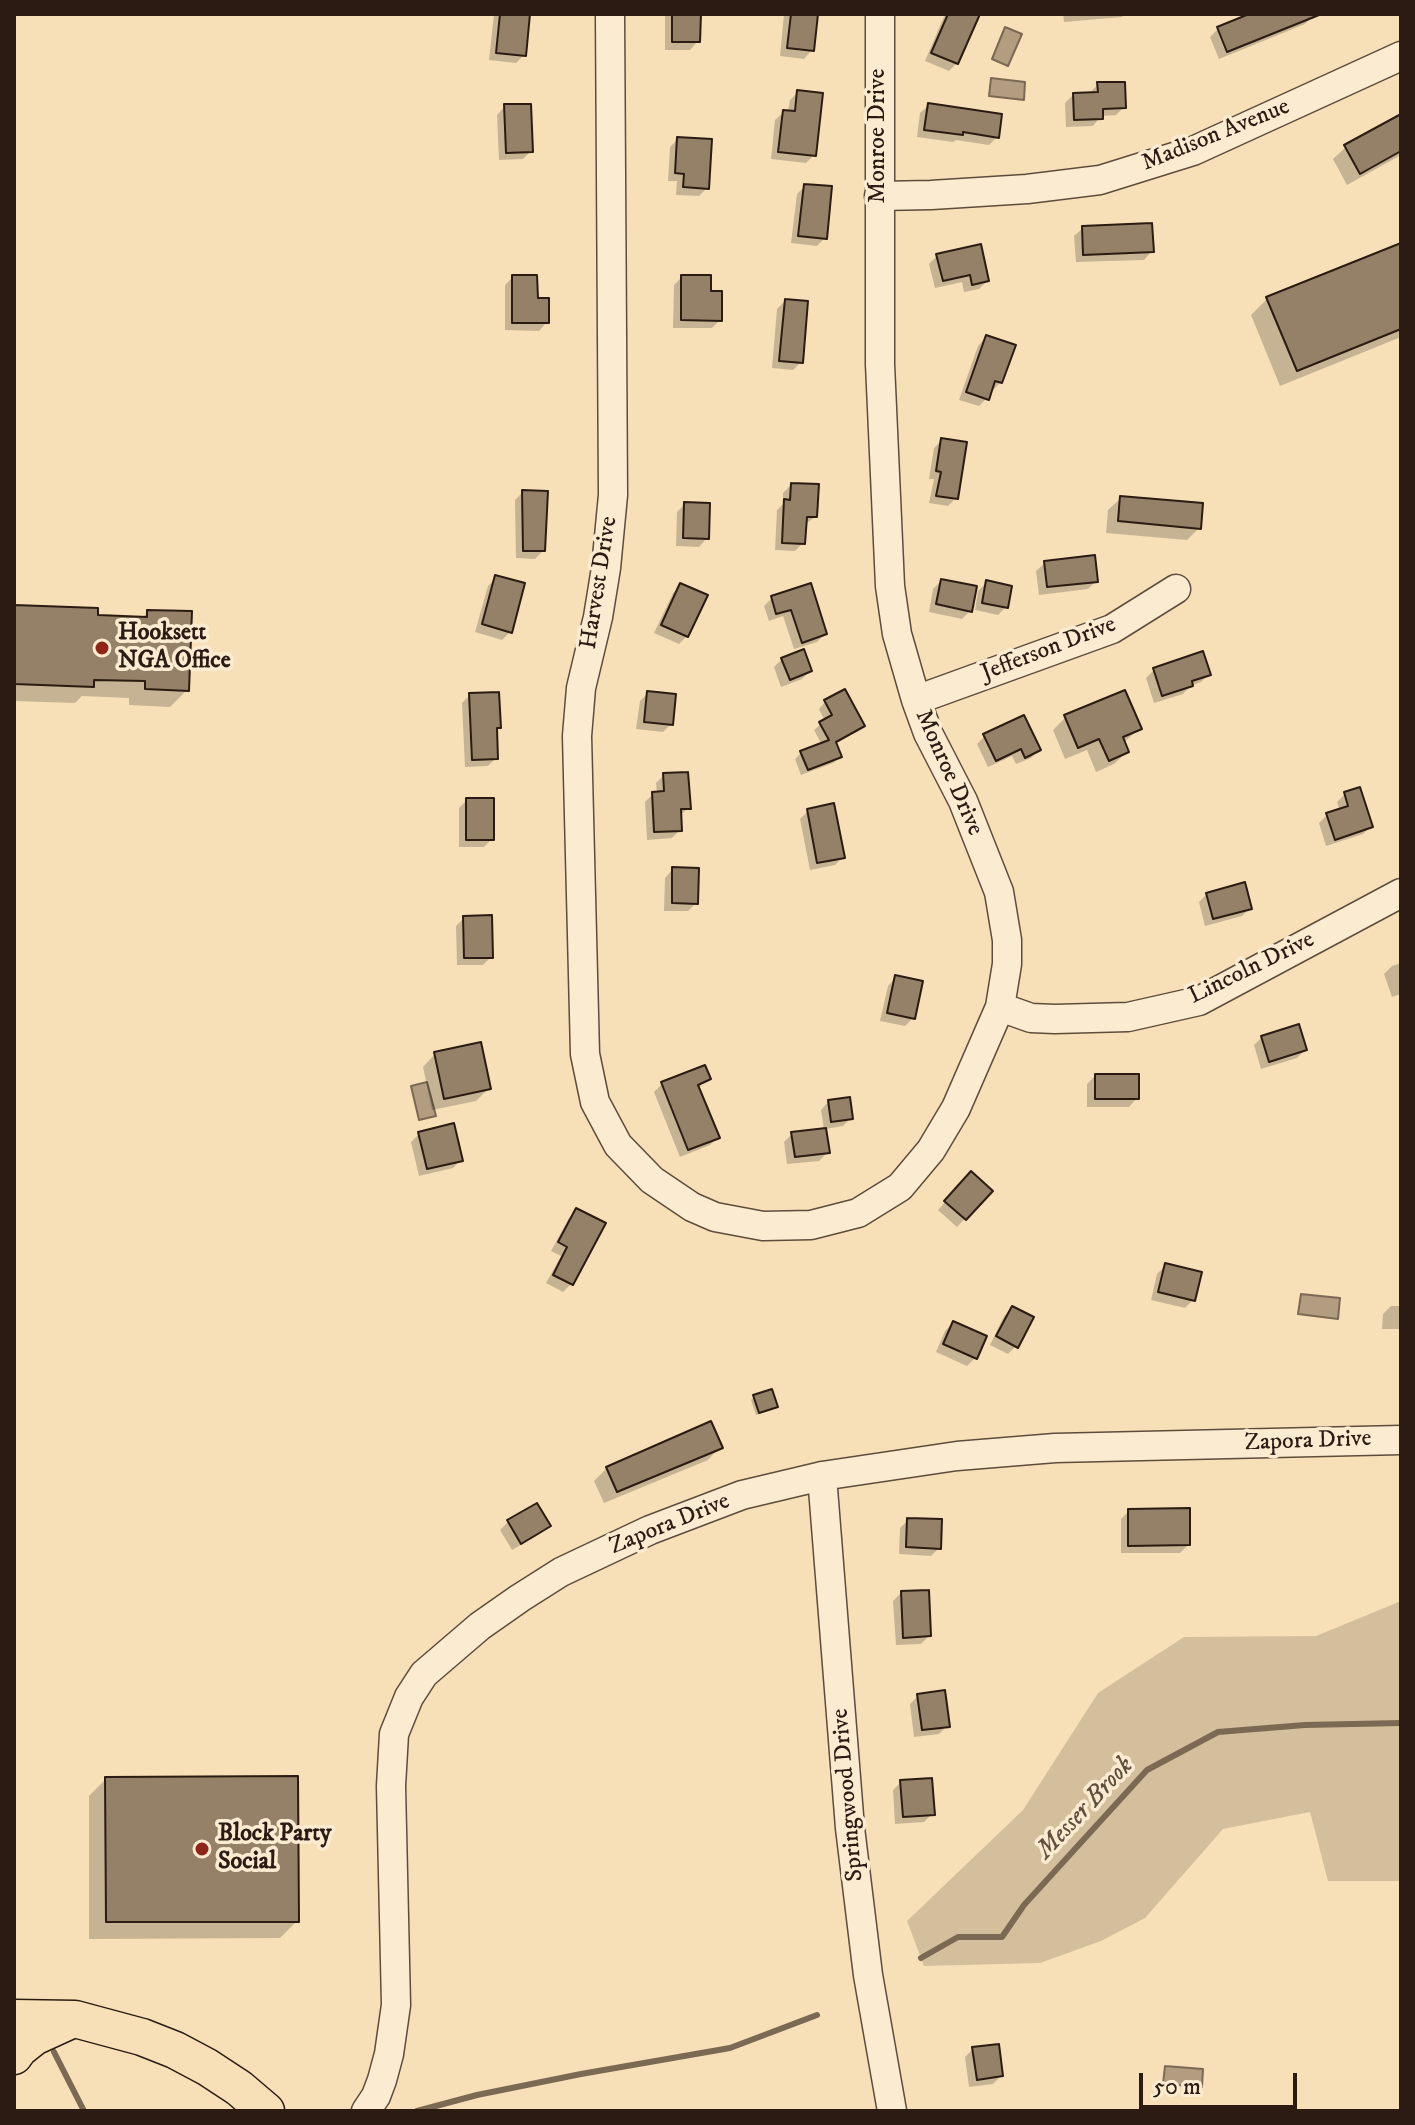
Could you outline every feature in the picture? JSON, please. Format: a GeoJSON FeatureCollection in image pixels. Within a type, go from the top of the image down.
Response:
{"type":"FeatureCollection","features":[{"type":"Feature","properties":{"kind":"main road"},"geometry":{"type":"LineString","coordinates":[[14,1989],[75,2019],[175,2050],[239,2088],[266,2111]]}},
{"type":"Feature","properties":{"kind":"main road"},"geometry":{"type":"LineString","coordinates":[[14,2018],[75,2019]]}},
{"type":"Feature","properties":{"kind":"main road"},"geometry":{"type":"LineString","coordinates":[[14,2056],[34,2037],[75,2019]]}},
{"type":"Feature","properties":{"kind":"street","name":"Harvest Drive"},"geometry":{"type":"LineString","coordinates":[[610,14],[613,495],[606,568],[581,688],[577,736],[585,1054],[595,1102],[618,1145]]}},
{"type":"Feature","properties":{"kind":"street","name":"Monroe Drive"},"geometry":{"type":"LineString","coordinates":[[618,1145],[652,1180],[692,1207],[715,1217],[763,1226],[811,1225],[858,1213],[900,1187],[931,1150],[956,1108],[1000,1007],[1007,964],[1007,940],[999,892],[963,801],[928,733],[916,700],[897,634],[890,586],[880,364],[880,14]]}},
{"type":"Feature","properties":{"kind":"street","name":"Madison Avenue"},"geometry":{"type":"LineString","coordinates":[[879,196],[1027,189],[1100,180],[1193,151],[1401,56]]}},
{"type":"Feature","properties":{"kind":"street","name":"Jefferson Drive"},"geometry":{"type":"LineString","coordinates":[[916,700],[1112,629],[1176,589]]}},
{"type":"Feature","properties":{"kind":"street","name":"Lincoln Drive"},"geometry":{"type":"LineString","coordinates":[[1000,1007],[1031,1018],[1128,1017],[1199,1001],[1401,893]]}},
{"type":"Feature","properties":{"kind":"street","name":"Zapora Drive"},"geometry":{"type":"LineString","coordinates":[[366,2111],[382,2080],[396,2005],[391,1786],[394,1734],[409,1697],[424,1674],[480,1626],[520,1598],[561,1572],[650,1530],[729,1500],[822,1476],[957,1456],[1055,1448],[1401,1440]]}},
{"type":"Feature","properties":{"kind":"street","name":"Springwood Drive"},"geometry":{"type":"LineString","coordinates":[[822,1476],[850,1828],[868,1975],[892,2111]]}},
{"type":"Feature","properties":{"kind":"shaded area"},"geometry":{"type":"Polygon","coordinates":[[[1005,27],[1022,34],[1008,66],[992,59],[1005,27]]]}},
{"type":"Feature","properties":{"kind":"shaded area"},"geometry":{"type":"Polygon","coordinates":[[[991,78],[1025,82],[1024,100],[989,96],[991,78]]]}},
{"type":"Feature","properties":{"kind":"shaded area"},"geometry":{"type":"Polygon","coordinates":[[[427,1082],[436,1116],[419,1120],[411,1086],[427,1082]]]}},
{"type":"Feature","properties":{"kind":"shaded area"},"geometry":{"type":"Polygon","coordinates":[[[1301,1294],[1340,1298],[1338,1319],[1298,1314],[1301,1294]]]}},
{"type":"Feature","properties":{"kind":"shaded area"},"geometry":{"type":"Polygon","coordinates":[[[1401,1601],[1401,1881],[1328,1881],[1310,1812],[1223,1829],[1145,1918],[1101,1941],[1040,1963],[924,1966],[907,1921],[1023,1810],[1098,1693],[1184,1637],[1316,1636],[1401,1601]]]}},
{"type":"Feature","properties":{"kind":"shaded area"},"geometry":{"type":"Polygon","coordinates":[[[1165,2066],[1203,2069],[1202,2087],[1163,2084],[1165,2066]]]}},
{"type":"Feature","properties":{"kind":"building"},"geometry":{"type":"Polygon","coordinates":[[[500,14],[530,14],[526,56],[496,53],[500,14]]]}},
{"type":"Feature","properties":{"kind":"building"},"geometry":{"type":"Polygon","coordinates":[[[672,14],[701,14],[700,42],[672,42],[672,14]]]}},
{"type":"Feature","properties":{"kind":"building"},"geometry":{"type":"Polygon","coordinates":[[[791,14],[818,14],[814,51],[787,48],[791,14]]]}},
{"type":"Feature","properties":{"kind":"building"},"geometry":{"type":"Polygon","coordinates":[[[948,14],[980,14],[958,64],[931,53],[948,14]]]}},
{"type":"Feature","properties":{"kind":"building"},"geometry":{"type":"Polygon","coordinates":[[[1249,14],[1319,15],[1227,52],[1217,27],[1249,14]]]}},
{"type":"Feature","properties":{"kind":"building"},"geometry":{"type":"Polygon","coordinates":[[[1097,82],[1125,82],[1126,108],[1103,109],[1103,119],[1074,120],[1073,93],[1098,92],[1097,82]]]}},
{"type":"Feature","properties":{"kind":"building"},"geometry":{"type":"Polygon","coordinates":[[[797,90],[823,93],[816,156],[778,152],[783,110],[795,111],[797,90]]]}},
{"type":"Feature","properties":{"kind":"building"},"geometry":{"type":"Polygon","coordinates":[[[928,103],[1002,114],[999,138],[924,130],[928,103]]]}},
{"type":"Feature","properties":{"kind":"building"},"geometry":{"type":"Polygon","coordinates":[[[504,104],[531,104],[533,152],[506,153],[504,104]]]}},
{"type":"Feature","properties":{"kind":"building"},"geometry":{"type":"Polygon","coordinates":[[[1401,114],[1401,151],[1360,174],[1344,145],[1401,114]]]}},
{"type":"Feature","properties":{"kind":"building"},"geometry":{"type":"Polygon","coordinates":[[[677,137],[712,139],[709,189],[683,187],[684,174],[675,173],[677,137]]]}},
{"type":"Feature","properties":{"kind":"building"},"geometry":{"type":"Polygon","coordinates":[[[804,184],[832,186],[827,239],[798,236],[804,184]]]}},
{"type":"Feature","properties":{"kind":"building"},"geometry":{"type":"Polygon","coordinates":[[[1152,223],[1154,252],[1083,255],[1082,226],[1152,223]]]}},
{"type":"Feature","properties":{"kind":"building"},"geometry":{"type":"Polygon","coordinates":[[[1401,243],[1401,329],[1297,371],[1266,297],[1401,243]]]}},
{"type":"Feature","properties":{"kind":"building"},"geometry":{"type":"Polygon","coordinates":[[[981,244],[989,281],[972,285],[970,275],[943,281],[936,254],[981,244]]]}},
{"type":"Feature","properties":{"kind":"building"},"geometry":{"type":"Polygon","coordinates":[[[512,275],[537,275],[538,298],[549,298],[549,323],[512,323],[512,275]]]}},
{"type":"Feature","properties":{"kind":"building"},"geometry":{"type":"Polygon","coordinates":[[[681,275],[711,275],[711,291],[722,291],[722,321],[681,320],[681,275]]]}},
{"type":"Feature","properties":{"kind":"building"},"geometry":{"type":"Polygon","coordinates":[[[785,299],[808,301],[803,363],[779,361],[785,299]]]}},
{"type":"Feature","properties":{"kind":"building"},"geometry":{"type":"Polygon","coordinates":[[[986,335],[1016,345],[1002,383],[995,381],[989,400],[966,392],[986,335]]]}},
{"type":"Feature","properties":{"kind":"building"},"geometry":{"type":"Polygon","coordinates":[[[941,438],[967,442],[958,499],[936,496],[941,472],[936,471],[941,438]]]}},
{"type":"Feature","properties":{"kind":"building"},"geometry":{"type":"Polygon","coordinates":[[[791,483],[819,484],[817,517],[807,517],[805,544],[782,543],[784,499],[790,500],[791,483]]]}},
{"type":"Feature","properties":{"kind":"building"},"geometry":{"type":"Polygon","coordinates":[[[522,490],[548,491],[545,551],[523,551],[522,490]]]}},
{"type":"Feature","properties":{"kind":"building"},"geometry":{"type":"Polygon","coordinates":[[[1120,496],[1203,503],[1201,529],[1118,521],[1120,496]]]}},
{"type":"Feature","properties":{"kind":"building"},"geometry":{"type":"Polygon","coordinates":[[[684,502],[710,503],[709,539],[683,538],[684,502]]]}},
{"type":"Feature","properties":{"kind":"building"},"geometry":{"type":"Polygon","coordinates":[[[1095,555],[1098,582],[1047,587],[1044,561],[1095,555]]]}},
{"type":"Feature","properties":{"kind":"building"},"geometry":{"type":"Polygon","coordinates":[[[495,575],[525,583],[512,633],[482,624],[495,575]]]}},
{"type":"Feature","properties":{"kind":"building"},"geometry":{"type":"Polygon","coordinates":[[[941,579],[977,586],[972,612],[936,604],[941,579]]]}},
{"type":"Feature","properties":{"kind":"building"},"geometry":{"type":"Polygon","coordinates":[[[986,580],[1012,586],[1008,608],[982,603],[986,580]]]}},
{"type":"Feature","properties":{"kind":"building"},"geometry":{"type":"Polygon","coordinates":[[[680,583],[708,595],[688,637],[661,625],[680,583]]]}},
{"type":"Feature","properties":{"kind":"building"},"geometry":{"type":"Polygon","coordinates":[[[811,583],[827,634],[802,643],[791,610],[776,614],[771,596],[811,583]]]}},
{"type":"Feature","properties":{"kind":"building","name":"Hooksett NGA Office"},"geometry":{"type":"Polygon","coordinates":[[[14,605],[98,608],[98,615],[147,617],[147,610],[192,611],[189,691],[145,689],[145,681],[94,680],[94,687],[14,684],[14,605]]]}},
{"type":"Feature","properties":{"kind":"building"},"geometry":{"type":"Polygon","coordinates":[[[804,649],[812,671],[790,680],[781,658],[804,649]]]}},
{"type":"Feature","properties":{"kind":"building"},"geometry":{"type":"Polygon","coordinates":[[[1203,651],[1211,675],[1192,681],[1193,686],[1162,696],[1153,668],[1203,651]]]}},
{"type":"Feature","properties":{"kind":"building"},"geometry":{"type":"Polygon","coordinates":[[[845,689],[865,726],[836,742],[842,757],[808,770],[800,751],[829,740],[819,722],[832,715],[824,700],[845,689]]]}},
{"type":"Feature","properties":{"kind":"building"},"geometry":{"type":"Polygon","coordinates":[[[1125,690],[1142,729],[1123,737],[1129,752],[1109,761],[1099,739],[1078,748],[1064,715],[1125,690]]]}},
{"type":"Feature","properties":{"kind":"building"},"geometry":{"type":"Polygon","coordinates":[[[647,691],[676,694],[673,725],[644,722],[647,691]]]}},
{"type":"Feature","properties":{"kind":"building"},"geometry":{"type":"Polygon","coordinates":[[[499,692],[501,728],[497,728],[498,759],[472,760],[469,693],[499,692]]]}},
{"type":"Feature","properties":{"kind":"building"},"geometry":{"type":"Polygon","coordinates":[[[1024,715],[1041,750],[1025,758],[1021,749],[996,761],[983,734],[1024,715]]]}},
{"type":"Feature","properties":{"kind":"building"},"geometry":{"type":"Polygon","coordinates":[[[688,772],[691,809],[681,809],[682,831],[654,832],[652,792],[664,791],[663,773],[688,772]]]}},
{"type":"Feature","properties":{"kind":"building"},"geometry":{"type":"Polygon","coordinates":[[[1360,787],[1373,827],[1335,840],[1326,813],[1348,806],[1344,792],[1360,787]]]}},
{"type":"Feature","properties":{"kind":"building"},"geometry":{"type":"Polygon","coordinates":[[[466,798],[494,798],[494,840],[466,840],[466,798]]]}},
{"type":"Feature","properties":{"kind":"building"},"geometry":{"type":"Polygon","coordinates":[[[834,803],[845,858],[817,863],[807,809],[834,803]]]}},
{"type":"Feature","properties":{"kind":"building"},"geometry":{"type":"Polygon","coordinates":[[[672,867],[699,868],[698,904],[672,903],[672,867]]]}},
{"type":"Feature","properties":{"kind":"building"},"geometry":{"type":"Polygon","coordinates":[[[1245,882],[1252,909],[1213,919],[1206,893],[1245,882]]]}},
{"type":"Feature","properties":{"kind":"building"},"geometry":{"type":"Polygon","coordinates":[[[492,915],[493,958],[464,958],[463,916],[492,915]]]}},
{"type":"Feature","properties":{"kind":"building"},"geometry":{"type":"Polygon","coordinates":[[[895,975],[923,981],[915,1019],[887,1013],[895,975]]]}},
{"type":"Feature","properties":{"kind":"building"},"geometry":{"type":"Polygon","coordinates":[[[1299,1024],[1307,1050],[1269,1062],[1261,1036],[1299,1024]]]}},
{"type":"Feature","properties":{"kind":"building"},"geometry":{"type":"Polygon","coordinates":[[[481,1042],[491,1089],[444,1099],[434,1052],[481,1042]]]}},
{"type":"Feature","properties":{"kind":"building"},"geometry":{"type":"Polygon","coordinates":[[[705,1065],[711,1079],[698,1085],[720,1138],[688,1150],[661,1082],[705,1065]]]}},
{"type":"Feature","properties":{"kind":"building"},"geometry":{"type":"Polygon","coordinates":[[[1095,1074],[1139,1074],[1139,1099],[1095,1099],[1095,1074]]]}},
{"type":"Feature","properties":{"kind":"building"},"geometry":{"type":"Polygon","coordinates":[[[850,1097],[853,1119],[831,1122],[828,1100],[850,1097]]]}},
{"type":"Feature","properties":{"kind":"building"},"geometry":{"type":"Polygon","coordinates":[[[454,1123],[463,1161],[427,1169],[418,1132],[454,1123]]]}},
{"type":"Feature","properties":{"kind":"building"},"geometry":{"type":"Polygon","coordinates":[[[826,1128],[830,1153],[795,1157],[791,1132],[826,1128]]]}},
{"type":"Feature","properties":{"kind":"building"},"geometry":{"type":"Polygon","coordinates":[[[971,1171],[993,1191],[966,1220],[944,1201],[971,1171]]]}},
{"type":"Feature","properties":{"kind":"building"},"geometry":{"type":"Polygon","coordinates":[[[576,1208],[606,1223],[573,1285],[553,1275],[567,1247],[558,1242],[576,1208]]]}},
{"type":"Feature","properties":{"kind":"building"},"geometry":{"type":"Polygon","coordinates":[[[1165,1263],[1202,1272],[1195,1301],[1158,1292],[1165,1263]]]}},
{"type":"Feature","properties":{"kind":"building"},"geometry":{"type":"Polygon","coordinates":[[[1012,1306],[1034,1317],[1018,1348],[996,1336],[1012,1306]]]}},
{"type":"Feature","properties":{"kind":"building"},"geometry":{"type":"Polygon","coordinates":[[[953,1321],[987,1336],[977,1359],[943,1344],[953,1321]]]}},
{"type":"Feature","properties":{"kind":"building"},"geometry":{"type":"Polygon","coordinates":[[[772,1389],[778,1407],[759,1413],[753,1395],[772,1389]]]}},
{"type":"Feature","properties":{"kind":"building"},"geometry":{"type":"Polygon","coordinates":[[[711,1421],[723,1448],[617,1492],[606,1467],[711,1421]]]}},
{"type":"Feature","properties":{"kind":"building"},"geometry":{"type":"Polygon","coordinates":[[[537,1503],[551,1526],[521,1544],[507,1520],[537,1503]]]}},
{"type":"Feature","properties":{"kind":"building"},"geometry":{"type":"Polygon","coordinates":[[[1190,1508],[1190,1545],[1128,1546],[1128,1509],[1190,1508]]]}},
{"type":"Feature","properties":{"kind":"building"},"geometry":{"type":"Polygon","coordinates":[[[907,1518],[942,1519],[941,1549],[906,1547],[907,1518]]]}},
{"type":"Feature","properties":{"kind":"building"},"geometry":{"type":"Polygon","coordinates":[[[929,1590],[931,1636],[903,1638],[901,1591],[929,1590]]]}},
{"type":"Feature","properties":{"kind":"building"},"geometry":{"type":"Polygon","coordinates":[[[945,1690],[950,1727],[922,1730],[917,1694],[945,1690]]]}},
{"type":"Feature","properties":{"kind":"building","name":"Block Party Social"},"geometry":{"type":"Polygon","coordinates":[[[298,1776],[299,1922],[106,1922],[105,1777],[298,1776]]]}},
{"type":"Feature","properties":{"kind":"building"},"geometry":{"type":"Polygon","coordinates":[[[932,1778],[935,1815],[903,1817],[900,1780],[932,1778]]]}},
{"type":"Feature","properties":{"kind":"building"},"geometry":{"type":"Polygon","coordinates":[[[999,2044],[1003,2076],[977,2080],[972,2047],[999,2044]]]}},
{"type":"Feature","properties":{"kind":"waterway","name":"Messer Brook"},"geometry":{"type":"LineString","coordinates":[[921,1958],[958,1937],[1002,1937],[1024,1905],[1147,1770],[1218,1732],[1305,1725],[1401,1723]]}},
{"type":"Feature","properties":{"kind":"waterway","name":"Messer Brook"},"geometry":{"type":"LineString","coordinates":[[417,2111],[477,2095],[581,2074],[730,2048],[817,2015]]}},
{"type":"Feature","properties":{"kind":"waterway","name":"Messer Brook"},"geometry":{"type":"LineString","coordinates":[[54,2052],[84,2111]]}},
{"type":"Feature","properties":{"kind":"place","name":"Hooksett NGA Office"},"geometry":{"type":"Point","coordinates":[102,648]}},
{"type":"Feature","properties":{"kind":"place","name":"Block Party Social"},"geometry":{"type":"Point","coordinates":[202,1849]}}]}
